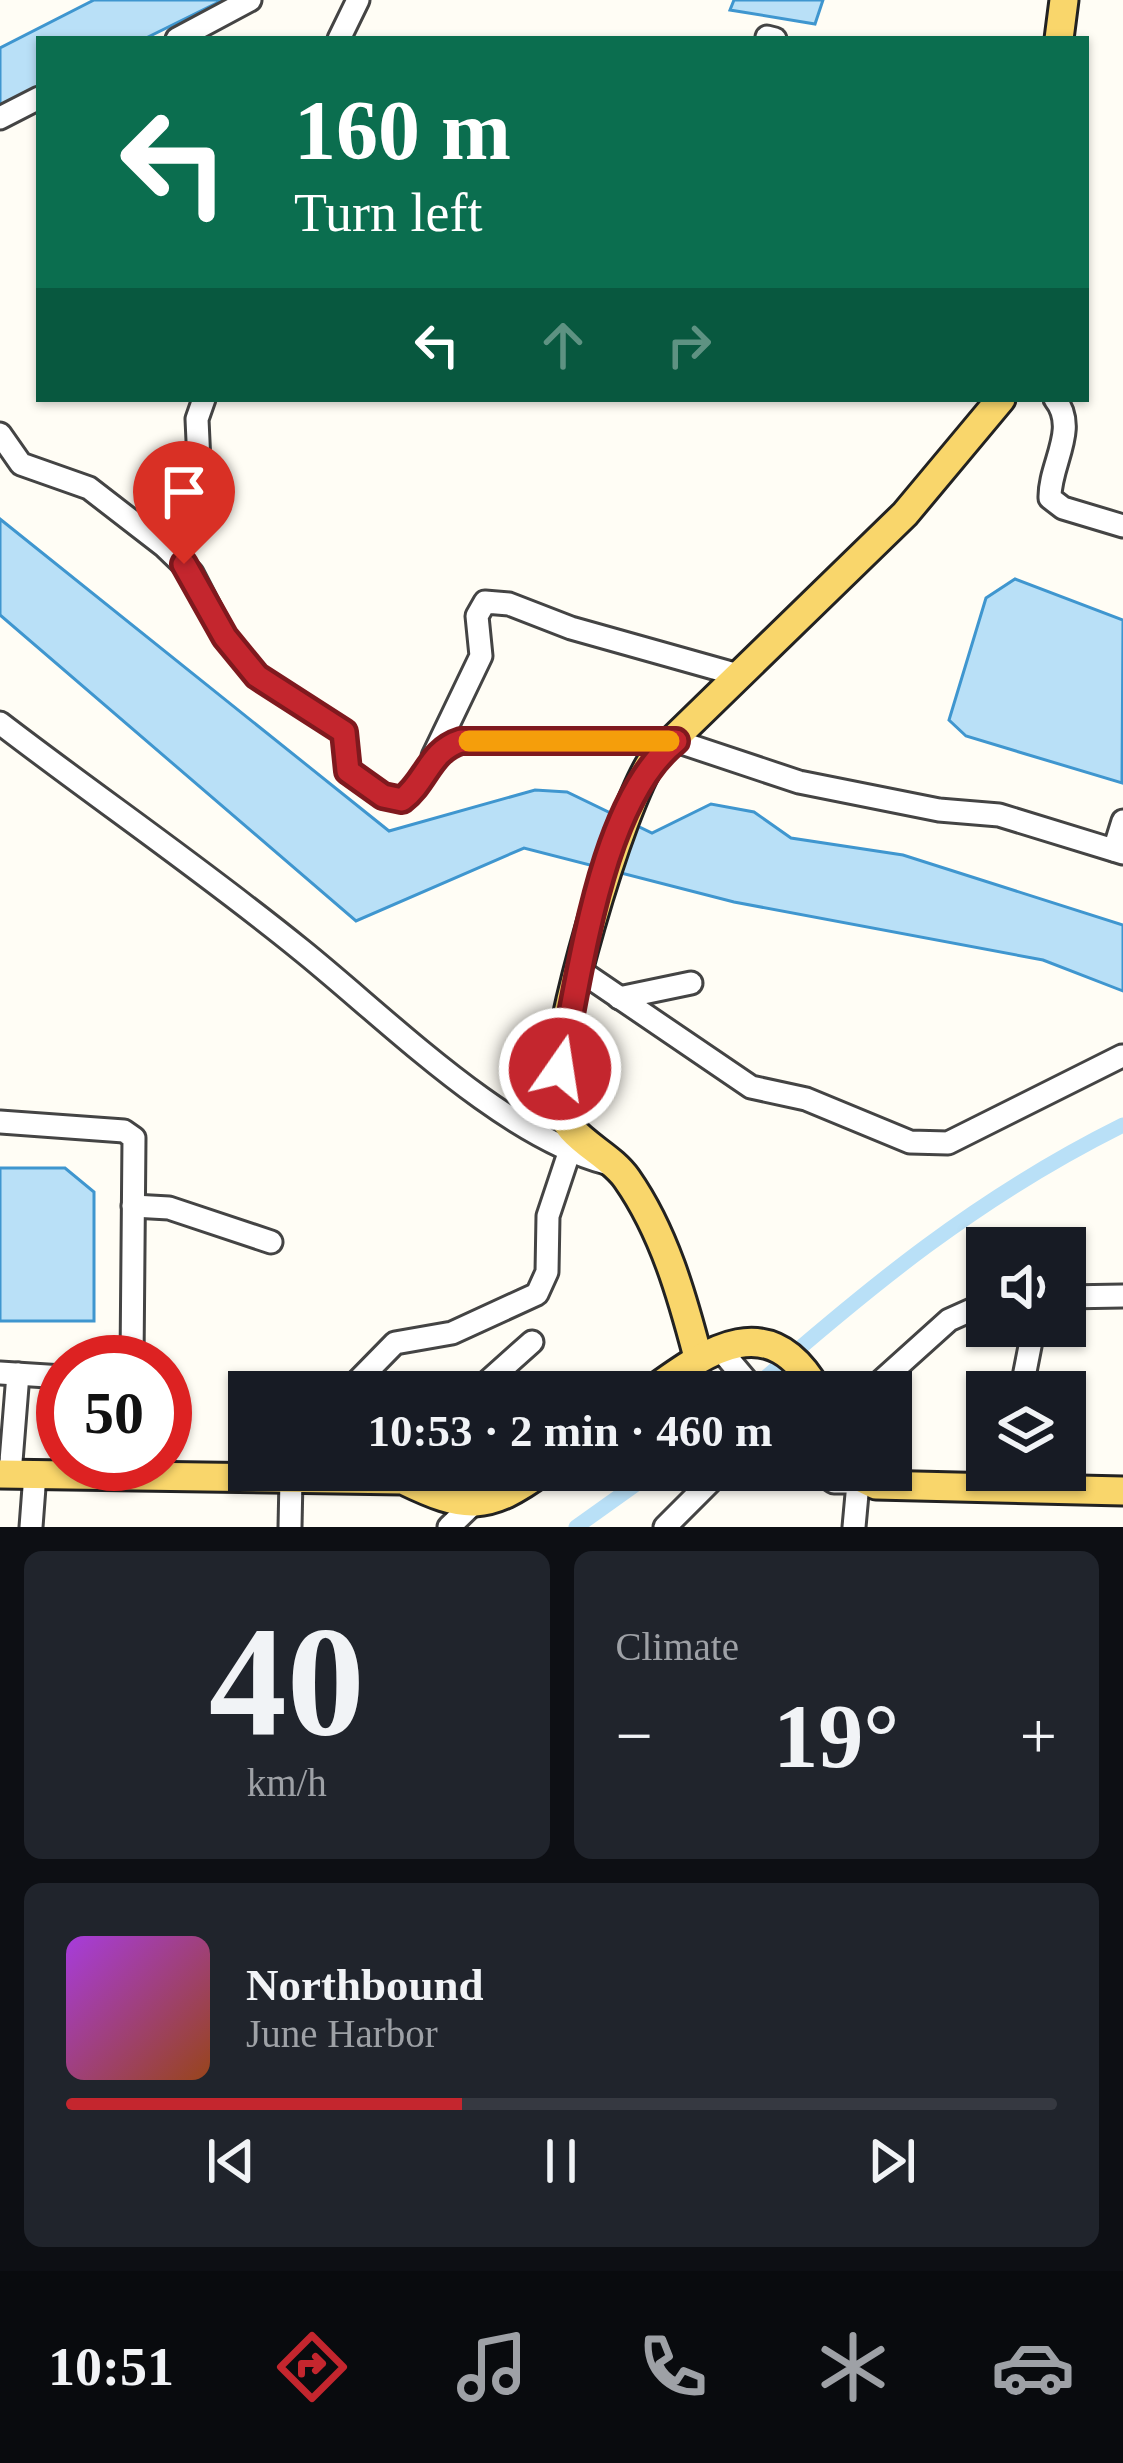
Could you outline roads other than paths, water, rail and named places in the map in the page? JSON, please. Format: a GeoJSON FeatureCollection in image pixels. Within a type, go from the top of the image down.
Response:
{"type":"FeatureCollection","features":[{"type":"Feature","properties":{"kind":"main road"},"geometry":{"type":"LineString","coordinates":[[1059,36],[1064,0]]}},
{"type":"Feature","properties":{"kind":"main road"},"geometry":{"type":"LineString","coordinates":[[708,1352],[657,1231],[625,1175],[574,1134],[557,1100],[601,887],[633,792],[655,758],[905,514],[998,402]]}},
{"type":"Feature","properties":{"kind":"main road"},"geometry":{"type":"LineString","coordinates":[[680,1371],[708,1352],[754,1340],[781,1352],[799,1371]]}},
{"type":"Feature","properties":{"kind":"main road"},"geometry":{"type":"LineString","coordinates":[[15,1474],[228,1478]]}},
{"type":"Feature","properties":{"kind":"main road"},"geometry":{"type":"LineString","coordinates":[[912,1478],[966,1479]]}},
{"type":"Feature","properties":{"kind":"main road"},"geometry":{"type":"LineString","coordinates":[[1086,1487],[1123,1491]]}},
{"type":"Feature","properties":{"kind":"main road"},"geometry":{"type":"LineString","coordinates":[[436,1491],[455,1505],[514,1491]]}},
{"type":"Feature","properties":{"kind":"street"},"geometry":{"type":"LineString","coordinates":[[193,36],[250,0]]}},
{"type":"Feature","properties":{"kind":"street"},"geometry":{"type":"LineString","coordinates":[[340,36],[358,0]]}},
{"type":"Feature","properties":{"kind":"street"},"geometry":{"type":"LineString","coordinates":[[0,118],[36,100]]}},
{"type":"Feature","properties":{"kind":"street"},"geometry":{"type":"LineString","coordinates":[[172,553],[200,485],[197,419],[202,402]]}},
{"type":"Feature","properties":{"kind":"street"},"geometry":{"type":"LineString","coordinates":[[1056,402],[1065,428],[1050,498],[1063,508],[1123,526]]}},
{"type":"Feature","properties":{"kind":"street"},"geometry":{"type":"LineString","coordinates":[[0,434],[21,464],[88,488],[172,553],[192,573],[215,622],[257,676],[344,732],[350,745],[346,766],[355,778],[383,796],[402,800],[433,757],[482,656],[477,616],[485,602],[508,604],[571,628],[742,676]]}},
{"type":"Feature","properties":{"kind":"street"},"geometry":{"type":"LineString","coordinates":[[0,723],[299,948],[445,1069],[569,1153],[612,1165]]}},
{"type":"Feature","properties":{"kind":"street"},"geometry":{"type":"LineString","coordinates":[[433,757],[461,741],[676,741],[799,782],[922,807],[999,815],[1119,851],[1123,821]]}},
{"type":"Feature","properties":{"kind":"street"},"geometry":{"type":"LineString","coordinates":[[581,972],[751,1087],[806,1099],[887,1135],[925,1145],[948,1143],[1121,1056]]}},
{"type":"Feature","properties":{"kind":"street"},"geometry":{"type":"LineString","coordinates":[[619,998],[691,983]]}},
{"type":"Feature","properties":{"kind":"street"},"geometry":{"type":"LineString","coordinates":[[0,1122],[131,1133],[132,1335]]}},
{"type":"Feature","properties":{"kind":"street"},"geometry":{"type":"LineString","coordinates":[[368,1371],[395,1343],[452,1333],[537,1294],[547,1272],[548,1216],[569,1153]]}},
{"type":"Feature","properties":{"kind":"street"},"geometry":{"type":"LineString","coordinates":[[133,1207],[169,1208],[271,1242]]}},
{"type":"Feature","properties":{"kind":"street"},"geometry":{"type":"LineString","coordinates":[[1086,1297],[1123,1296]]}},
{"type":"Feature","properties":{"kind":"street"},"geometry":{"type":"LineString","coordinates":[[892,1371],[949,1320],[966,1312]]}},
{"type":"Feature","properties":{"kind":"street"},"geometry":{"type":"LineString","coordinates":[[500,1371],[532,1342]]}},
{"type":"Feature","properties":{"kind":"street"},"geometry":{"type":"LineString","coordinates":[[708,1352],[733,1371]]}},
{"type":"Feature","properties":{"kind":"street"},"geometry":{"type":"LineString","coordinates":[[9,1374],[15,1474],[32,1527]]}},
{"type":"Feature","properties":{"kind":"street"},"geometry":{"type":"LineString","coordinates":[[290,1527],[291,1491]]}},
{"type":"Feature","properties":{"kind":"street"},"geometry":{"type":"LineString","coordinates":[[665,1527],[701,1491]]}},
{"type":"Feature","properties":{"kind":"street"},"geometry":{"type":"LineString","coordinates":[[854,1527],[856,1491]]}},
{"type":"Feature","properties":{"kind":"street"},"geometry":{"type":"LineString","coordinates":[[448,1527],[474,1503]]}},
{"type":"Feature","properties":{"kind":"water"},"geometry":{"type":"Polygon","coordinates":[[[94,0],[223,0],[150,36],[36,36],[36,93],[0,111],[0,48],[94,0]]]}},
{"type":"Feature","properties":{"kind":"water"},"geometry":{"type":"Polygon","coordinates":[[[734,0],[823,0],[815,24],[730,10],[734,0]]]}},
{"type":"Feature","properties":{"kind":"water"},"geometry":{"type":"Polygon","coordinates":[[[0,519],[389,831],[535,790],[567,792],[652,833],[711,804],[754,812],[791,838],[903,855],[1123,925],[1123,991],[1043,960],[734,902],[524,848],[356,921],[0,615],[0,519]]]}},
{"type":"Feature","properties":{"kind":"water"},"geometry":{"type":"Polygon","coordinates":[[[1015,579],[1123,620],[1122,783],[966,736],[949,720],[986,598],[1015,579]]]}},
{"type":"Feature","properties":{"kind":"water"},"geometry":{"type":"Polygon","coordinates":[[[0,1168],[65,1168],[94,1192],[94,1321],[0,1321],[0,1168]]]}},
{"type":"Feature","properties":{"kind":"waterway"},"geometry":{"type":"LineString","coordinates":[[774,1371],[973,1213],[1123,1125]]}},
{"type":"Feature","properties":{"kind":"waterway"},"geometry":{"type":"LineString","coordinates":[[576,1527],[627,1491]]}}]}
